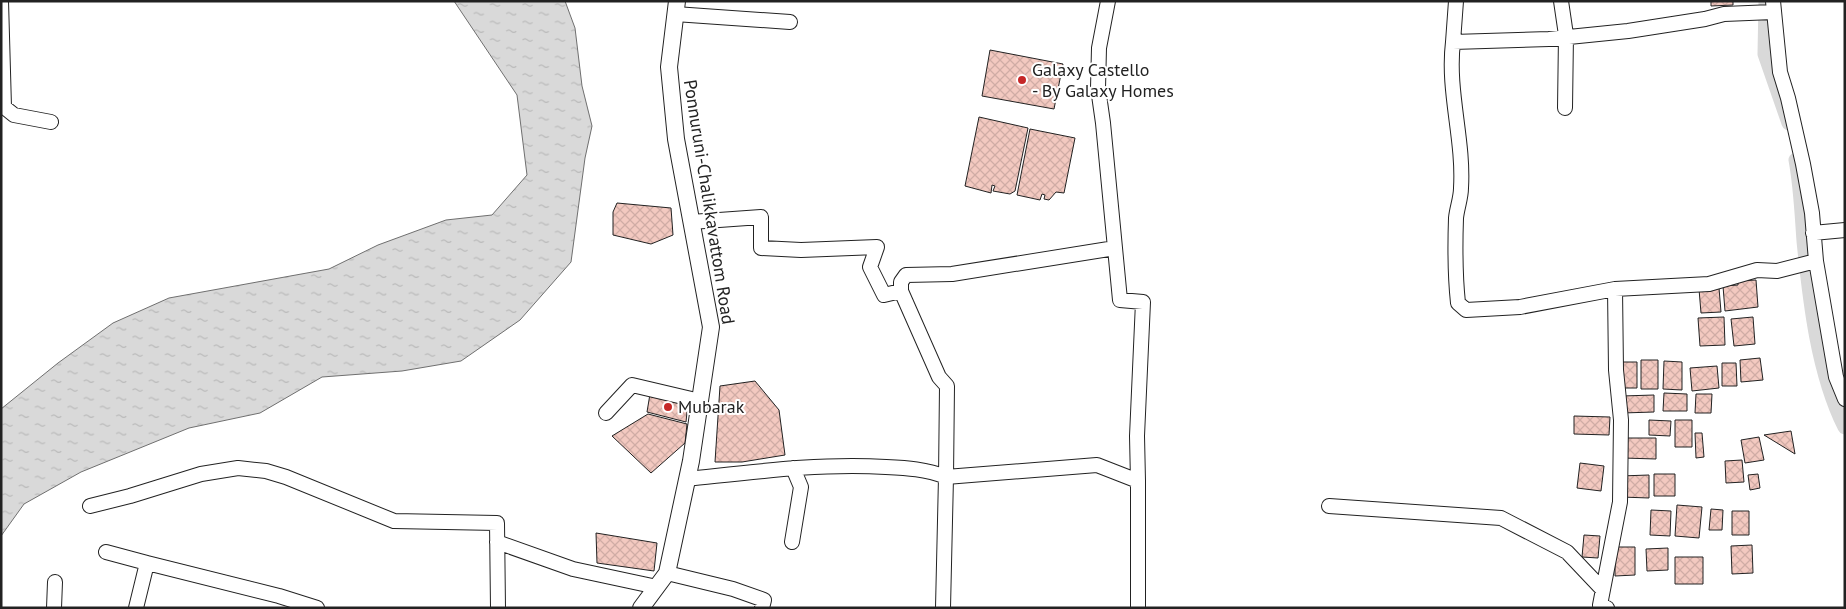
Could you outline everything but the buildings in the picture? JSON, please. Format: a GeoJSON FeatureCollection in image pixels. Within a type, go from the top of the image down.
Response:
{"type":"FeatureCollection","features":[{"type":"Feature","properties":{"kind":"street"},"geometry":{"type":"LineString","coordinates":[[1,1],[3,108],[14,115],[51,122]]}},
{"type":"Feature","properties":{"kind":"street"},"geometry":{"type":"LineString","coordinates":[[1108,1],[1099,48],[1098,88],[1120,300],[1143,302],[1137,436],[1138,608]]}},
{"type":"Feature","properties":{"kind":"street"},"geometry":{"type":"LineString","coordinates":[[1456,1],[1451,68],[1459,132],[1461,188],[1456,217],[1455,273],[1458,303],[1466,310],[1520,307],[1615,289],[1709,284],[1757,270],[1776,271],[1816,261]]}},
{"type":"Feature","properties":{"kind":"street"},"geometry":{"type":"LineString","coordinates":[[1561,1],[1566,36],[1566,108]]}},
{"type":"Feature","properties":{"kind":"street"},"geometry":{"type":"LineString","coordinates":[[1453,42],[1530,40],[1628,31],[1773,6],[1780,72],[1799,146],[1812,213],[1816,261],[1836,377],[1845,399]]}},
{"type":"Feature","properties":{"kind":"street"},"geometry":{"type":"LineString","coordinates":[[676,8],[790,22]]}},
{"type":"Feature","properties":{"kind":"street","name":"Ponnuruni-Chalikkavattom Road"},"geometry":{"type":"LineString","coordinates":[[641,608],[668,573],[687,480],[710,327],[676,139],[669,67],[676,8]]}},
{"type":"Feature","properties":{"kind":"street"},"geometry":{"type":"LineString","coordinates":[[691,222],[761,217],[761,248],[801,250],[877,248],[870,266],[884,295],[900,291]]}},
{"type":"Feature","properties":{"kind":"street"},"geometry":{"type":"LineString","coordinates":[[1813,233],[1845,230]]}},
{"type":"Feature","properties":{"kind":"street"},"geometry":{"type":"LineString","coordinates":[[944,608],[947,386],[939,377],[900,291],[901,282],[906,275],[952,274],[1115,248]]}},
{"type":"Feature","properties":{"kind":"street"},"geometry":{"type":"LineString","coordinates":[[1602,607],[1603,590],[1620,502],[1621,420],[1616,370],[1615,289]]}},
{"type":"Feature","properties":{"kind":"street"},"geometry":{"type":"LineString","coordinates":[[606,413],[632,385],[700,401]]}},
{"type":"Feature","properties":{"kind":"street"},"geometry":{"type":"LineString","coordinates":[[687,480],[793,468],[869,466],[929,470],[946,477],[1097,466],[1138,480]]}},
{"type":"Feature","properties":{"kind":"street"},"geometry":{"type":"LineString","coordinates":[[792,542],[801,487],[793,468]]}},
{"type":"Feature","properties":{"kind":"street"},"geometry":{"type":"LineString","coordinates":[[90,506],[202,474],[233,469],[250,469],[286,477],[394,521],[497,524],[498,608]]}},
{"type":"Feature","properties":{"kind":"street"},"geometry":{"type":"LineString","coordinates":[[1329,506],[1500,518],[1567,552],[1603,590]]}},
{"type":"Feature","properties":{"kind":"street"},"geometry":{"type":"LineString","coordinates":[[497,542],[573,568],[657,587]]}},
{"type":"Feature","properties":{"kind":"street"},"geometry":{"type":"LineString","coordinates":[[106,552],[279,596],[317,608]]}},
{"type":"Feature","properties":{"kind":"street"},"geometry":{"type":"LineString","coordinates":[[136,608],[147,563]]}},
{"type":"Feature","properties":{"kind":"street"},"geometry":{"type":"LineString","coordinates":[[668,573],[741,591],[764,600],[762,608]]}},
{"type":"Feature","properties":{"kind":"street"},"geometry":{"type":"LineString","coordinates":[[54,608],[55,582]]}},
{"type":"Feature","properties":{"kind":"water"},"geometry":{"type":"Polygon","coordinates":[[[454,1],[565,1],[575,28],[582,86],[592,126],[585,158],[571,262],[520,320],[461,361],[402,371],[322,377],[260,413],[189,428],[81,472],[24,504],[1,536],[1,409],[58,363],[113,323],[169,298],[329,269],[378,245],[446,220],[492,215],[527,175],[517,95],[454,1]]]}},
{"type":"Feature","properties":{"kind":"waterway"},"geometry":{"type":"LineString","coordinates":[[1766,1],[1765,54],[1789,123]]}},
{"type":"Feature","properties":{"kind":"waterway"},"geometry":{"type":"LineString","coordinates":[[1796,160],[1812,312],[1828,384],[1845,427]]}},
{"type":"Feature","properties":{"kind":"place","name":"Galaxy Castello - By Galaxy Homes"},"geometry":{"type":"Point","coordinates":[1022,80]}},
{"type":"Feature","properties":{"kind":"place","name":"Mubarak"},"geometry":{"type":"Point","coordinates":[668,407]}}]}
